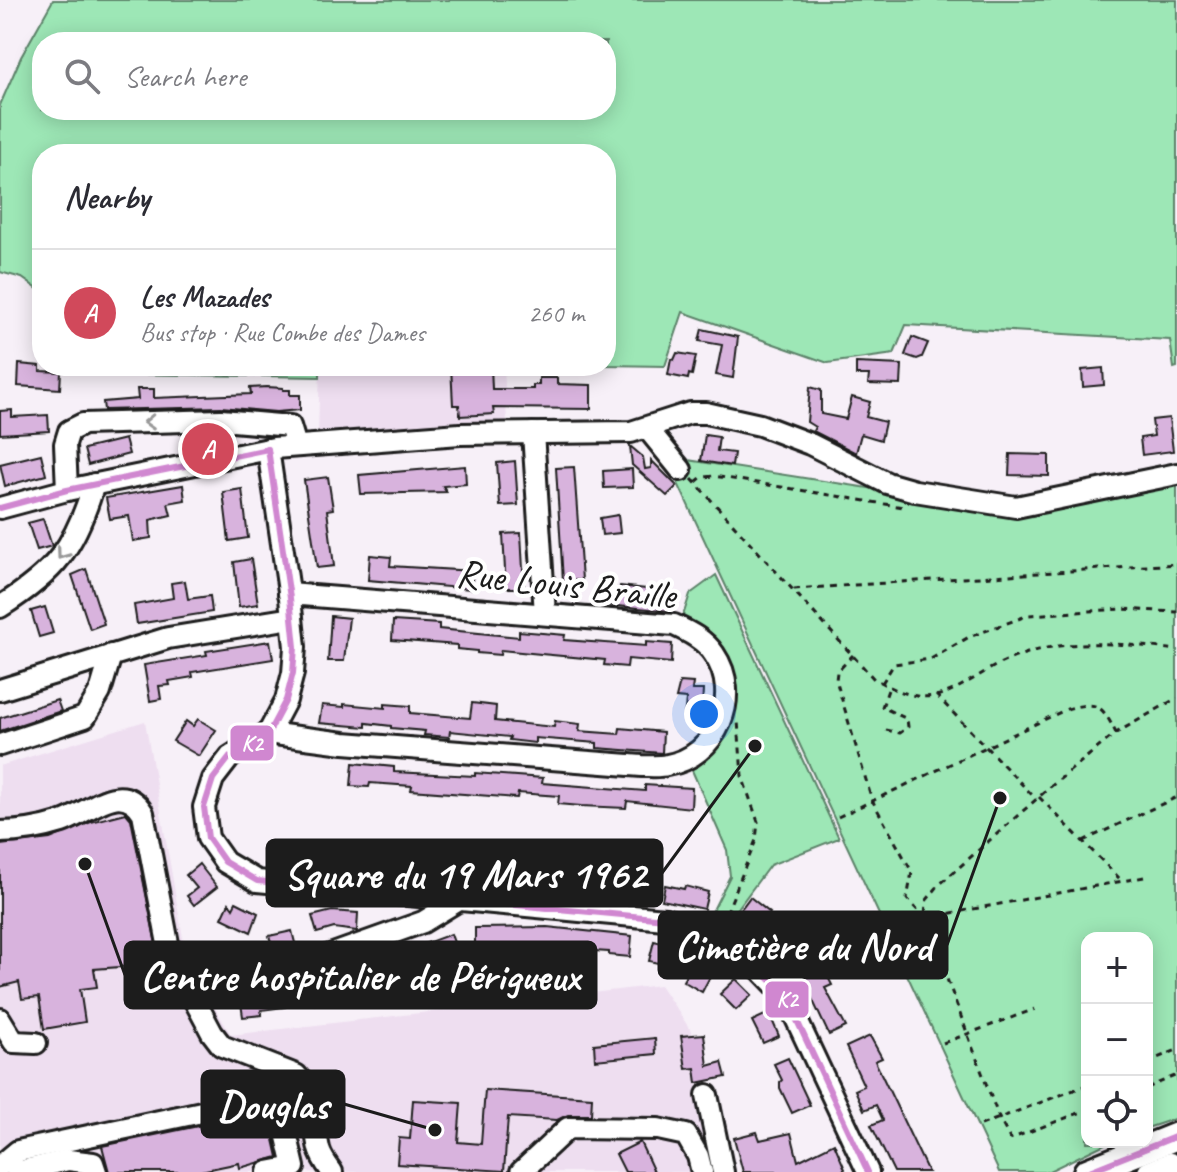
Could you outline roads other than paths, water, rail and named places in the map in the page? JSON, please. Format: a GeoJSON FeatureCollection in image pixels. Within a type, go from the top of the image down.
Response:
{"type":"FeatureCollection","features":[{"type":"Feature","properties":{"kind":"main road"},"geometry":{"type":"LineString","coordinates":[[1087,1172],[1177,1136]]}},
{"type":"Feature","properties":{"kind":"street"},"geometry":{"type":"LineString","coordinates":[[0,508],[94,484],[268,449],[460,434],[639,430],[690,413],[736,418],[793,437],[887,483],[915,491],[1016,507],[1177,474]]}},
{"type":"Feature","properties":{"kind":"street"},"geometry":{"type":"LineString","coordinates":[[67,490],[65,444],[69,431],[83,424],[221,420],[290,426],[296,446]]}},
{"type":"Feature","properties":{"kind":"street"},"geometry":{"type":"LineString","coordinates":[[639,430],[681,470]]}},
{"type":"Feature","properties":{"kind":"street"},"geometry":{"type":"LineString","coordinates":[[533,433],[545,614]]}},
{"type":"Feature","properties":{"kind":"street"},"geometry":{"type":"LineString","coordinates":[[268,449],[292,618],[295,647],[293,673],[286,700],[267,733],[230,757],[213,779],[204,807],[208,838],[225,862],[257,881],[665,919],[717,938],[753,962],[785,995],[868,1172]]}},
{"type":"Feature","properties":{"kind":"street"},"geometry":{"type":"LineString","coordinates":[[0,607],[28,590],[59,561],[81,525],[94,484]]}},
{"type":"Feature","properties":{"kind":"street","name":"Rue Louis Braille"},"geometry":{"type":"LineString","coordinates":[[267,733],[469,753],[642,766],[669,765],[697,753],[715,734],[726,713],[726,684],[715,655],[695,635],[674,625],[289,594]]}},
{"type":"Feature","properties":{"kind":"street"},"geometry":{"type":"LineString","coordinates":[[0,690],[168,638],[292,618]]}},
{"type":"Feature","properties":{"kind":"street"},"geometry":{"type":"LineString","coordinates":[[0,745],[85,717],[100,692],[111,655]]}},
{"type":"Feature","properties":{"kind":"street"},"geometry":{"type":"LineString","coordinates":[[0,832],[62,822],[114,797],[137,804],[143,813],[170,954],[189,990],[222,1046],[296,1075],[303,1082],[314,1111],[319,1153],[332,1172]]}},
{"type":"Feature","properties":{"kind":"street"},"geometry":{"type":"LineString","coordinates":[[212,979],[291,969],[423,922],[459,900]]}},
{"type":"Feature","properties":{"kind":"street"},"geometry":{"type":"LineString","coordinates":[[0,1019],[14,1042],[36,1043]]}},
{"type":"Feature","properties":{"kind":"street"},"geometry":{"type":"LineString","coordinates":[[707,1095],[723,1172]]}},
{"type":"Feature","properties":{"kind":"street"},"geometry":{"type":"LineString","coordinates":[[0,1166],[18,1151],[230,1106],[261,1106],[281,1111],[294,1167],[268,1172]]}},
{"type":"Feature","properties":{"kind":"street"},"geometry":{"type":"LineString","coordinates":[[521,1172],[568,1128],[658,1129],[686,1135],[698,1156],[702,1172]]}},
{"type":"Feature","properties":{"kind":"street"},"geometry":{"type":"LineString","coordinates":[[17,1172],[68,1160],[93,1163],[96,1172]]}},
{"type":"Feature","properties":{"kind":"street"},"geometry":{"type":"LineString","coordinates":[[1148,1172],[1170,1163],[1177,1166]]}},
{"type":"Feature","properties":{"kind":"place","name":"Les Mazades"},"geometry":{"type":"Point","coordinates":[208,449]}},
{"type":"Feature","properties":{"kind":"place","name":"Square du 19 Mars 1962"},"geometry":{"type":"Point","coordinates":[755,746]}},
{"type":"Feature","properties":{"kind":"place","name":"Cimetière du Nord"},"geometry":{"type":"Point","coordinates":[1000,798]}},
{"type":"Feature","properties":{"kind":"place","name":"Centre hospitalier de Périgueux"},"geometry":{"type":"Point","coordinates":[85,864]}},
{"type":"Feature","properties":{"kind":"place","name":"Douglas"},"geometry":{"type":"Point","coordinates":[435,1130]}}]}
